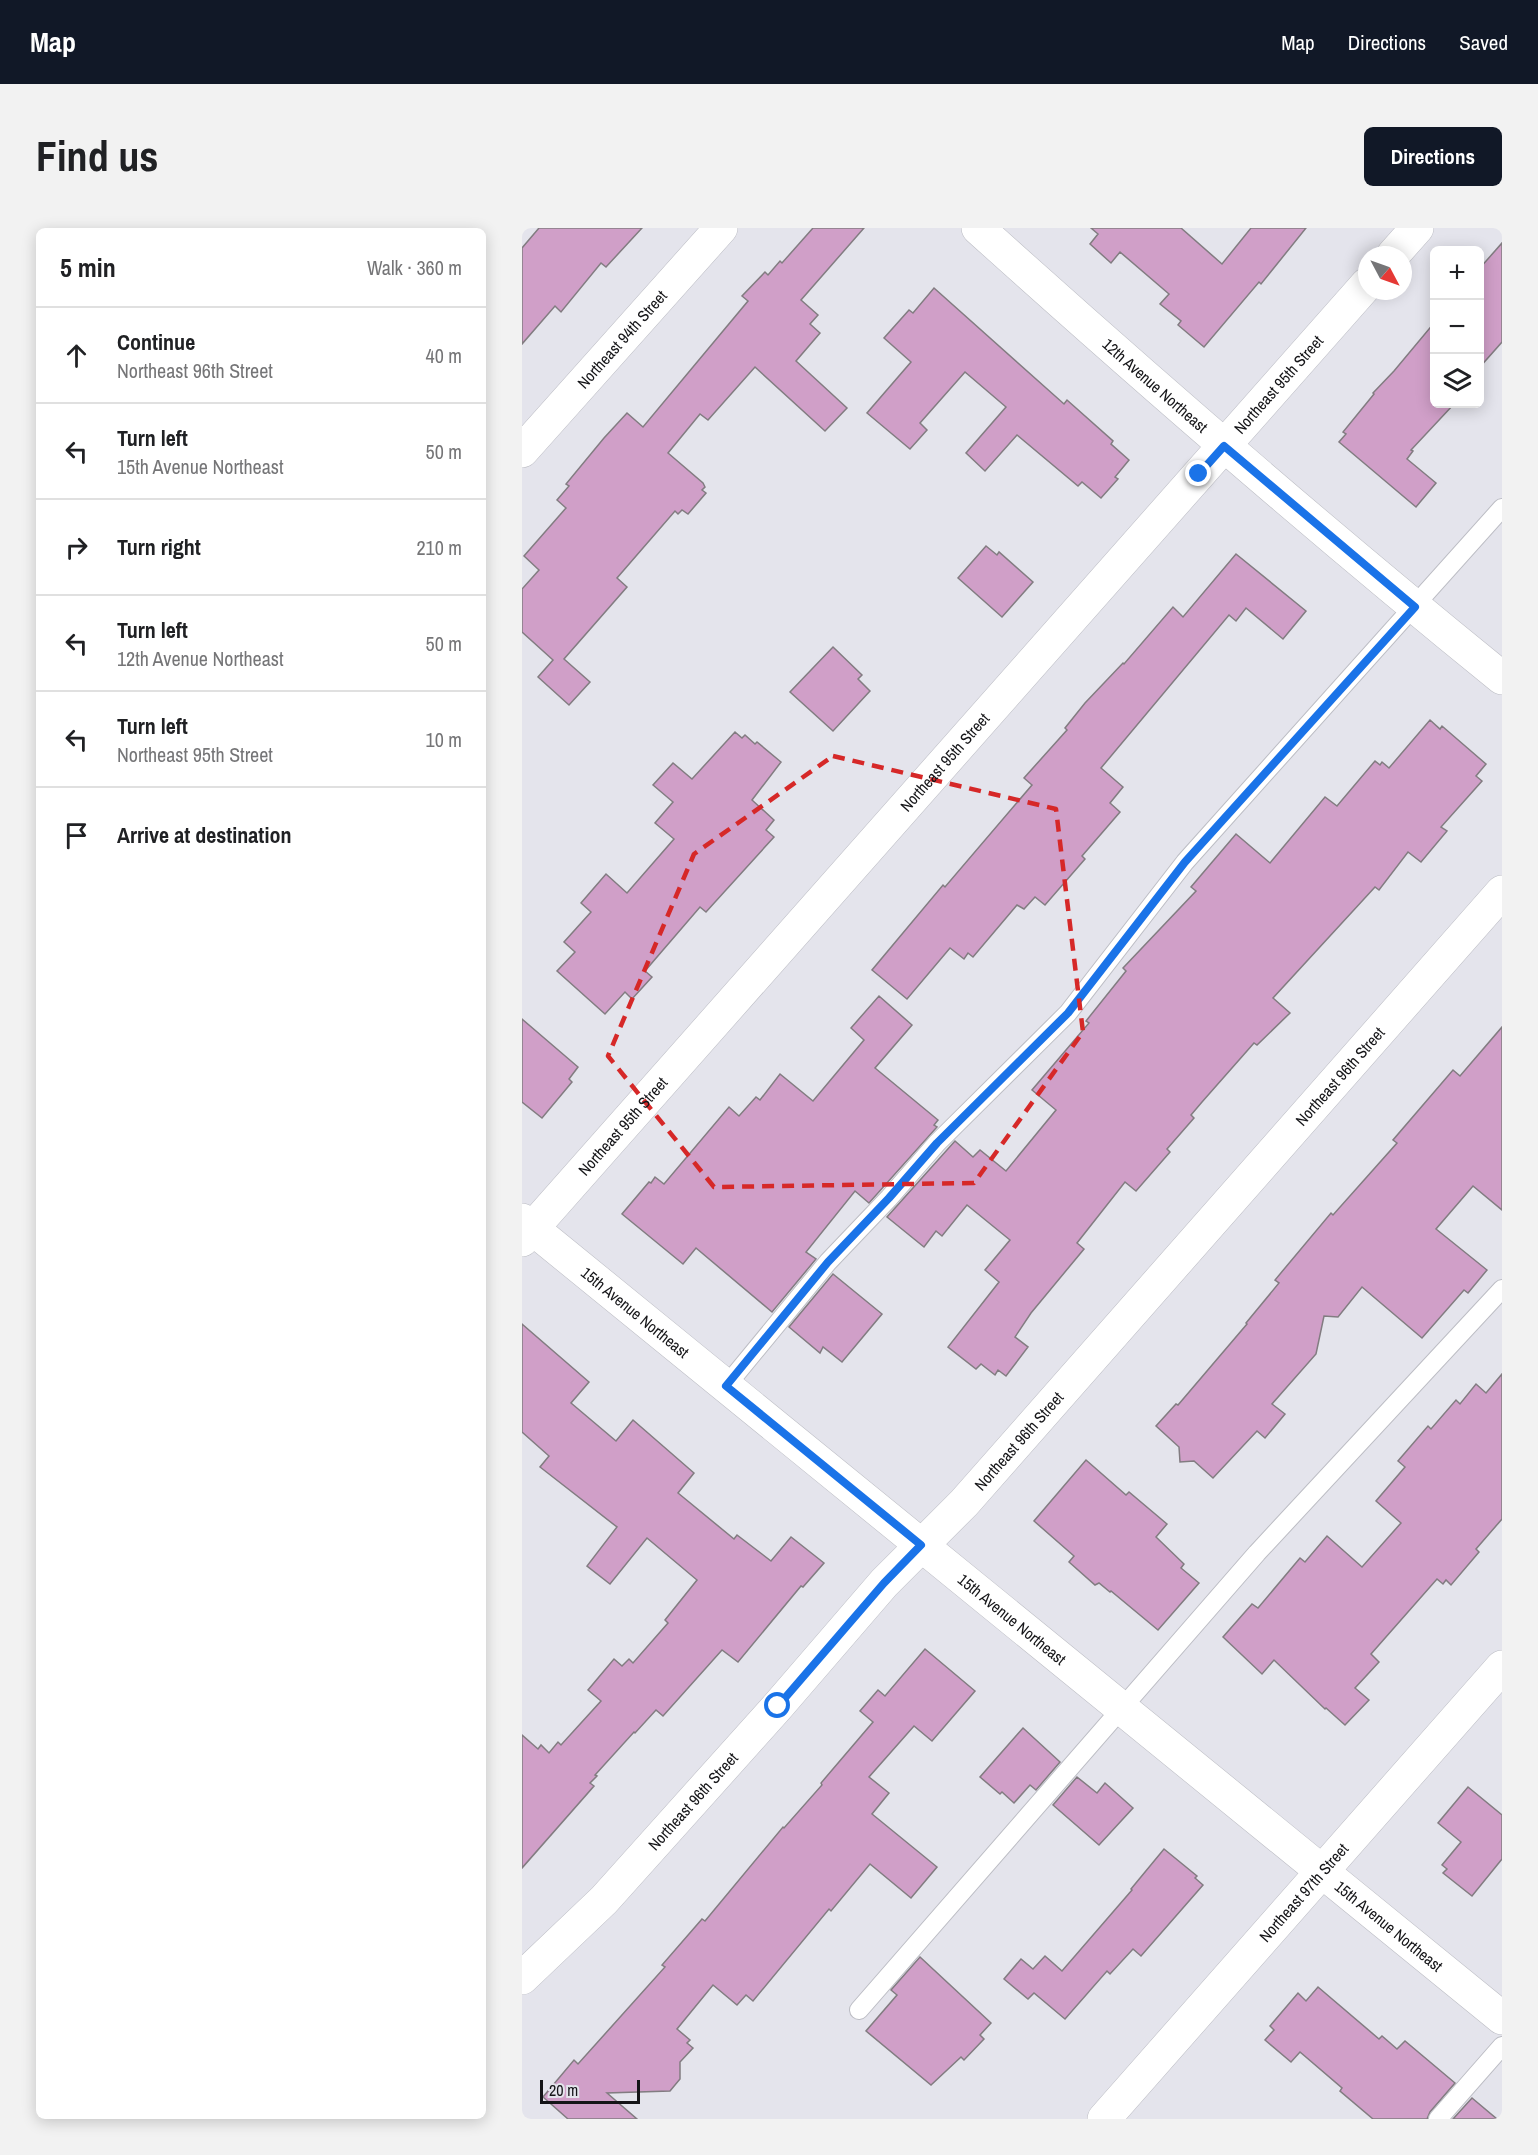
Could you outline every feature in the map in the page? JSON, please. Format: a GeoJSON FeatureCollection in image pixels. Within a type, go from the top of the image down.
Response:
{"type":"FeatureCollection","features":[{"type":"Feature","properties":{"kind":"street","name":"Northeast 94th Street"},"geometry":{"type":"LineString","coordinates":[[522,451],[721,228]]}},
{"type":"Feature","properties":{"kind":"street","name":"12th Avenue Northeast"},"geometry":{"type":"LineString","coordinates":[[978,228],[1224,446],[1502,678]]}},
{"type":"Feature","properties":{"kind":"street"},"geometry":{"type":"LineString","coordinates":[[1401,246],[1417,228]]}},
{"type":"Feature","properties":{"kind":"street","name":"Northeast 95th Street"},"geometry":{"type":"LineString","coordinates":[[525,1229],[1358,294]]}},
{"type":"Feature","properties":{"kind":"street","name":"Northeast 96th Street"},"geometry":{"type":"LineString","coordinates":[[522,1978],[604,1900],[778,1706],[884,1583],[964,1503],[1502,892]]}},
{"type":"Feature","properties":{"kind":"street","name":"15th Avenue Northeast"},"geometry":{"type":"LineString","coordinates":[[525,1229],[726,1386],[1502,2018]]}},
{"type":"Feature","properties":{"kind":"street","name":"Northeast 97th Street"},"geometry":{"type":"LineString","coordinates":[[1104,2119],[1502,1667]]}},
{"type":"Feature","properties":{"kind":"lane"},"geometry":{"type":"LineString","coordinates":[[726,1386],[828,1262],[937,1143],[1068,1013],[1185,862],[1502,508]]}},
{"type":"Feature","properties":{"kind":"lane"},"geometry":{"type":"LineString","coordinates":[[859,2010],[1322,1481],[1502,1289]]}},
{"type":"Feature","properties":{"kind":"lane"},"geometry":{"type":"LineString","coordinates":[[1438,2119],[1502,2046]]}},
{"type":"Feature","properties":{"kind":"highlighted area"},"geometry":{"type":"Polygon","coordinates":[[[833,756],[1056,809],[1083,1032],[974,1183],[714,1187],[608,1056],[694,854],[833,756]]]}},
{"type":"Feature","properties":{"kind":"building"},"geometry":{"type":"Polygon","coordinates":[[[539,228],[642,228],[606,267],[601,263],[561,312],[555,306],[522,344],[522,248],[539,228]]]}},
{"type":"Feature","properties":{"kind":"building"},"geometry":{"type":"Polygon","coordinates":[[[813,228],[864,228],[801,300],[818,315],[810,324],[820,333],[796,361],[847,408],[825,431],[755,367],[708,420],[700,414],[668,453],[703,483],[705,487],[702,490],[706,493],[688,514],[682,510],[678,514],[675,511],[617,578],[627,587],[564,659],[590,682],[569,705],[538,677],[553,660],[522,632],[522,589],[539,570],[524,556],[566,508],[557,500],[569,486],[566,484],[604,438],[627,413],[643,427],[748,301],[742,296],[765,272],[768,275],[780,261],[782,263],[813,228]]]}},
{"type":"Feature","properties":{"kind":"building"},"geometry":{"type":"Polygon","coordinates":[[[1091,228],[1181,228],[1222,264],[1251,228],[1306,228],[1261,284],[1259,282],[1204,347],[1178,325],[1181,321],[1160,304],[1169,294],[1120,252],[1111,263],[1090,244],[1098,234],[1091,228]]]}},
{"type":"Feature","properties":{"kind":"building"},"geometry":{"type":"Polygon","coordinates":[[[1502,243],[1502,342],[1484,362],[1484,300],[1484,263],[1502,243]]]}},
{"type":"Feature","properties":{"kind":"building"},"geometry":{"type":"Polygon","coordinates":[[[934,288],[1064,404],[1067,400],[1113,441],[1111,444],[1129,460],[1115,477],[1118,479],[1101,498],[1082,482],[1078,486],[1017,435],[985,471],[966,453],[1006,407],[965,372],[920,423],[927,430],[910,449],[867,413],[911,362],[884,338],[909,310],[913,313],[934,288]]]}},
{"type":"Feature","properties":{"kind":"building"},"geometry":{"type":"Polygon","coordinates":[[[1430,328],[1430,408],[1450,408],[1411,450],[1413,451],[1407,459],[1436,483],[1416,507],[1339,442],[1346,434],[1343,432],[1373,393],[1430,328]]]}},
{"type":"Feature","properties":{"kind":"building"},"geometry":{"type":"Polygon","coordinates":[[[986,546],[997,555],[999,552],[1033,582],[1002,617],[958,578],[986,546]]]}},
{"type":"Feature","properties":{"kind":"building"},"geometry":{"type":"Polygon","coordinates":[[[1236,554],[1306,611],[1283,639],[1246,608],[1236,621],[1229,615],[1101,768],[1123,787],[1110,803],[1120,812],[1082,856],[1085,859],[1045,905],[1035,897],[1024,909],[1017,905],[973,957],[968,953],[964,959],[950,948],[907,999],[872,970],[943,885],[945,887],[1032,785],[1024,778],[1067,730],[1065,728],[1085,703],[1124,664],[1173,607],[1183,617],[1236,554]]]}},
{"type":"Feature","properties":{"kind":"building"},"geometry":{"type":"Polygon","coordinates":[[[833,647],[862,675],[858,679],[870,691],[833,731],[790,692],[833,647]]]}},
{"type":"Feature","properties":{"kind":"building"},"geometry":{"type":"Polygon","coordinates":[[[1430,720],[1440,729],[1442,726],[1486,764],[1476,776],[1482,781],[1441,827],[1447,831],[1421,862],[1408,852],[1379,890],[1375,887],[1273,998],[1290,1013],[1257,1045],[1254,1043],[1202,1102],[1191,1115],[1194,1118],[1167,1149],[1170,1152],[1136,1191],[1125,1182],[1077,1243],[1084,1249],[1031,1313],[1015,1337],[1028,1347],[1006,1376],[998,1370],[995,1375],[981,1364],[976,1369],[948,1347],[999,1282],[985,1270],[1010,1240],[967,1205],[942,1236],[936,1231],[924,1247],[887,1217],[955,1141],[973,1157],[980,1150],[1006,1171],[1056,1110],[1032,1090],[1089,1023],[1086,1021],[1126,971],[1123,968],[1196,891],[1191,887],[1236,834],[1270,863],[1325,797],[1337,806],[1375,761],[1380,765],[1382,762],[1389,768],[1430,720]]]}},
{"type":"Feature","properties":{"kind":"building"},"geometry":{"type":"Polygon","coordinates":[[[735,732],[742,738],[745,735],[755,744],[757,742],[781,762],[752,800],[774,820],[766,830],[774,837],[706,912],[700,907],[645,971],[652,977],[632,999],[625,992],[605,1014],[557,971],[575,952],[564,942],[591,912],[581,903],[606,874],[627,893],[674,839],[655,823],[673,802],[653,785],[673,763],[692,779],[735,732]]]}},
{"type":"Feature","properties":{"kind":"building"},"geometry":{"type":"Polygon","coordinates":[[[879,996],[912,1025],[875,1068],[938,1120],[934,1125],[937,1127],[869,1203],[855,1191],[806,1252],[816,1259],[772,1312],[696,1248],[683,1264],[622,1214],[655,1177],[664,1184],[729,1107],[739,1116],[756,1097],[760,1100],[780,1074],[813,1101],[864,1040],[851,1028],[879,996]]]}},
{"type":"Feature","properties":{"kind":"building"},"geometry":{"type":"Polygon","coordinates":[[[522,1019],[578,1067],[569,1079],[572,1082],[542,1118],[522,1102],[522,1019]]]}},
{"type":"Feature","properties":{"kind":"building"},"geometry":{"type":"Polygon","coordinates":[[[1502,1027],[1502,1210],[1473,1186],[1436,1229],[1487,1270],[1468,1293],[1464,1290],[1422,1338],[1362,1287],[1338,1317],[1324,1316],[1316,1354],[1272,1404],[1285,1414],[1265,1438],[1257,1431],[1213,1478],[1194,1461],[1180,1462],[1179,1447],[1156,1426],[1176,1404],[1178,1405],[1247,1324],[1279,1283],[1275,1280],[1331,1213],[1333,1215],[1397,1143],[1393,1140],[1453,1070],[1460,1076],[1502,1027]]]}},
{"type":"Feature","properties":{"kind":"building"},"geometry":{"type":"Polygon","coordinates":[[[833,1274],[882,1314],[842,1362],[823,1347],[820,1353],[789,1327],[833,1274]]]}},
{"type":"Feature","properties":{"kind":"building"},"geometry":{"type":"Polygon","coordinates":[[[522,1324],[589,1382],[571,1403],[616,1441],[633,1420],[694,1473],[678,1493],[734,1539],[737,1535],[771,1561],[791,1537],[824,1563],[803,1587],[801,1586],[738,1662],[722,1650],[663,1716],[656,1710],[634,1732],[595,1775],[597,1776],[590,1783],[594,1786],[522,1868],[522,1735],[538,1749],[541,1745],[549,1753],[558,1742],[561,1745],[601,1701],[588,1690],[614,1659],[622,1666],[629,1659],[633,1663],[668,1623],[665,1620],[697,1580],[647,1538],[610,1584],[587,1566],[617,1527],[540,1467],[549,1456],[522,1432],[522,1324]]]}},
{"type":"Feature","properties":{"kind":"building"},"geometry":{"type":"Polygon","coordinates":[[[1502,1374],[1502,1519],[1476,1549],[1479,1552],[1451,1585],[1446,1580],[1443,1584],[1437,1579],[1371,1654],[1379,1662],[1355,1688],[1369,1700],[1345,1725],[1274,1660],[1262,1674],[1223,1637],[1252,1604],[1258,1608],[1300,1558],[1305,1562],[1327,1536],[1362,1567],[1401,1523],[1376,1501],[1405,1467],[1398,1461],[1428,1426],[1431,1429],[1456,1400],[1460,1404],[1476,1384],[1486,1393],[1502,1374]]]}},
{"type":"Feature","properties":{"kind":"building"},"geometry":{"type":"Polygon","coordinates":[[[1086,1460],[1126,1495],[1129,1492],[1167,1524],[1156,1537],[1184,1564],[1181,1568],[1199,1583],[1158,1630],[1111,1591],[1099,1583],[1095,1585],[1069,1562],[1074,1556],[1034,1521],[1086,1460]]]}},
{"type":"Feature","properties":{"kind":"building"},"geometry":{"type":"Polygon","coordinates":[[[925,1649],[975,1691],[932,1741],[914,1726],[869,1777],[889,1793],[872,1814],[937,1867],[911,1898],[870,1864],[831,1911],[829,1909],[753,2001],[746,1995],[737,2005],[713,1985],[677,2029],[690,2040],[687,2043],[693,2048],[680,2062],[680,2079],[670,2091],[607,2093],[637,2119],[568,2119],[543,2097],[574,2060],[578,2064],[665,1967],[662,1965],[702,1919],[705,1921],[783,1827],[822,1785],[821,1783],[873,1722],[860,1711],[878,1690],[885,1696],[925,1649]]]}},
{"type":"Feature","properties":{"kind":"building"},"geometry":{"type":"Polygon","coordinates":[[[1023,1728],[1060,1762],[1036,1790],[1030,1785],[1014,1803],[980,1777],[1023,1728]]]}},
{"type":"Feature","properties":{"kind":"building"},"geometry":{"type":"Polygon","coordinates":[[[1077,1777],[1097,1793],[1105,1783],[1133,1808],[1099,1845],[1053,1805],[1077,1777]]]}},
{"type":"Feature","properties":{"kind":"building"},"geometry":{"type":"Polygon","coordinates":[[[1468,1787],[1502,1815],[1502,1859],[1472,1896],[1443,1873],[1447,1869],[1442,1865],[1461,1842],[1438,1823],[1468,1787]]]}},
{"type":"Feature","properties":{"kind":"building"},"geometry":{"type":"Polygon","coordinates":[[[1164,1849],[1197,1876],[1195,1878],[1203,1885],[1141,1956],[1133,1949],[1110,1974],[1107,1971],[1065,2019],[1034,1993],[1028,1999],[1004,1979],[1021,1959],[1033,1969],[1045,1956],[1062,1971],[1164,1849]]]}},
{"type":"Feature","properties":{"kind":"building"},"geometry":{"type":"Polygon","coordinates":[[[920,1957],[991,2023],[980,2035],[984,2039],[964,2060],[961,2057],[931,2085],[866,2031],[897,1995],[891,1990],[920,1957]]]}},
{"type":"Feature","properties":{"kind":"building"},"geometry":{"type":"Polygon","coordinates":[[[1318,1987],[1379,2039],[1382,2036],[1397,2049],[1405,2041],[1455,2083],[1430,2112],[1427,2119],[1373,2119],[1340,2091],[1342,2088],[1300,2052],[1291,2062],[1265,2040],[1274,2030],[1270,2026],[1298,1993],[1306,2001],[1318,1987]]]}},
{"type":"Feature","properties":{"kind":"building"},"geometry":{"type":"Polygon","coordinates":[[[1472,2098],[1497,2119],[1453,2119],[1472,2098]]]}},
{"type":"Feature","properties":{"kind":"route"},"geometry":{"type":"LineString","coordinates":[[778,1706],[884,1583],[921,1545],[726,1386],[828,1262],[937,1143],[1068,1013],[1185,862],[1415,607],[1224,446],[1199,474]]}}]}
